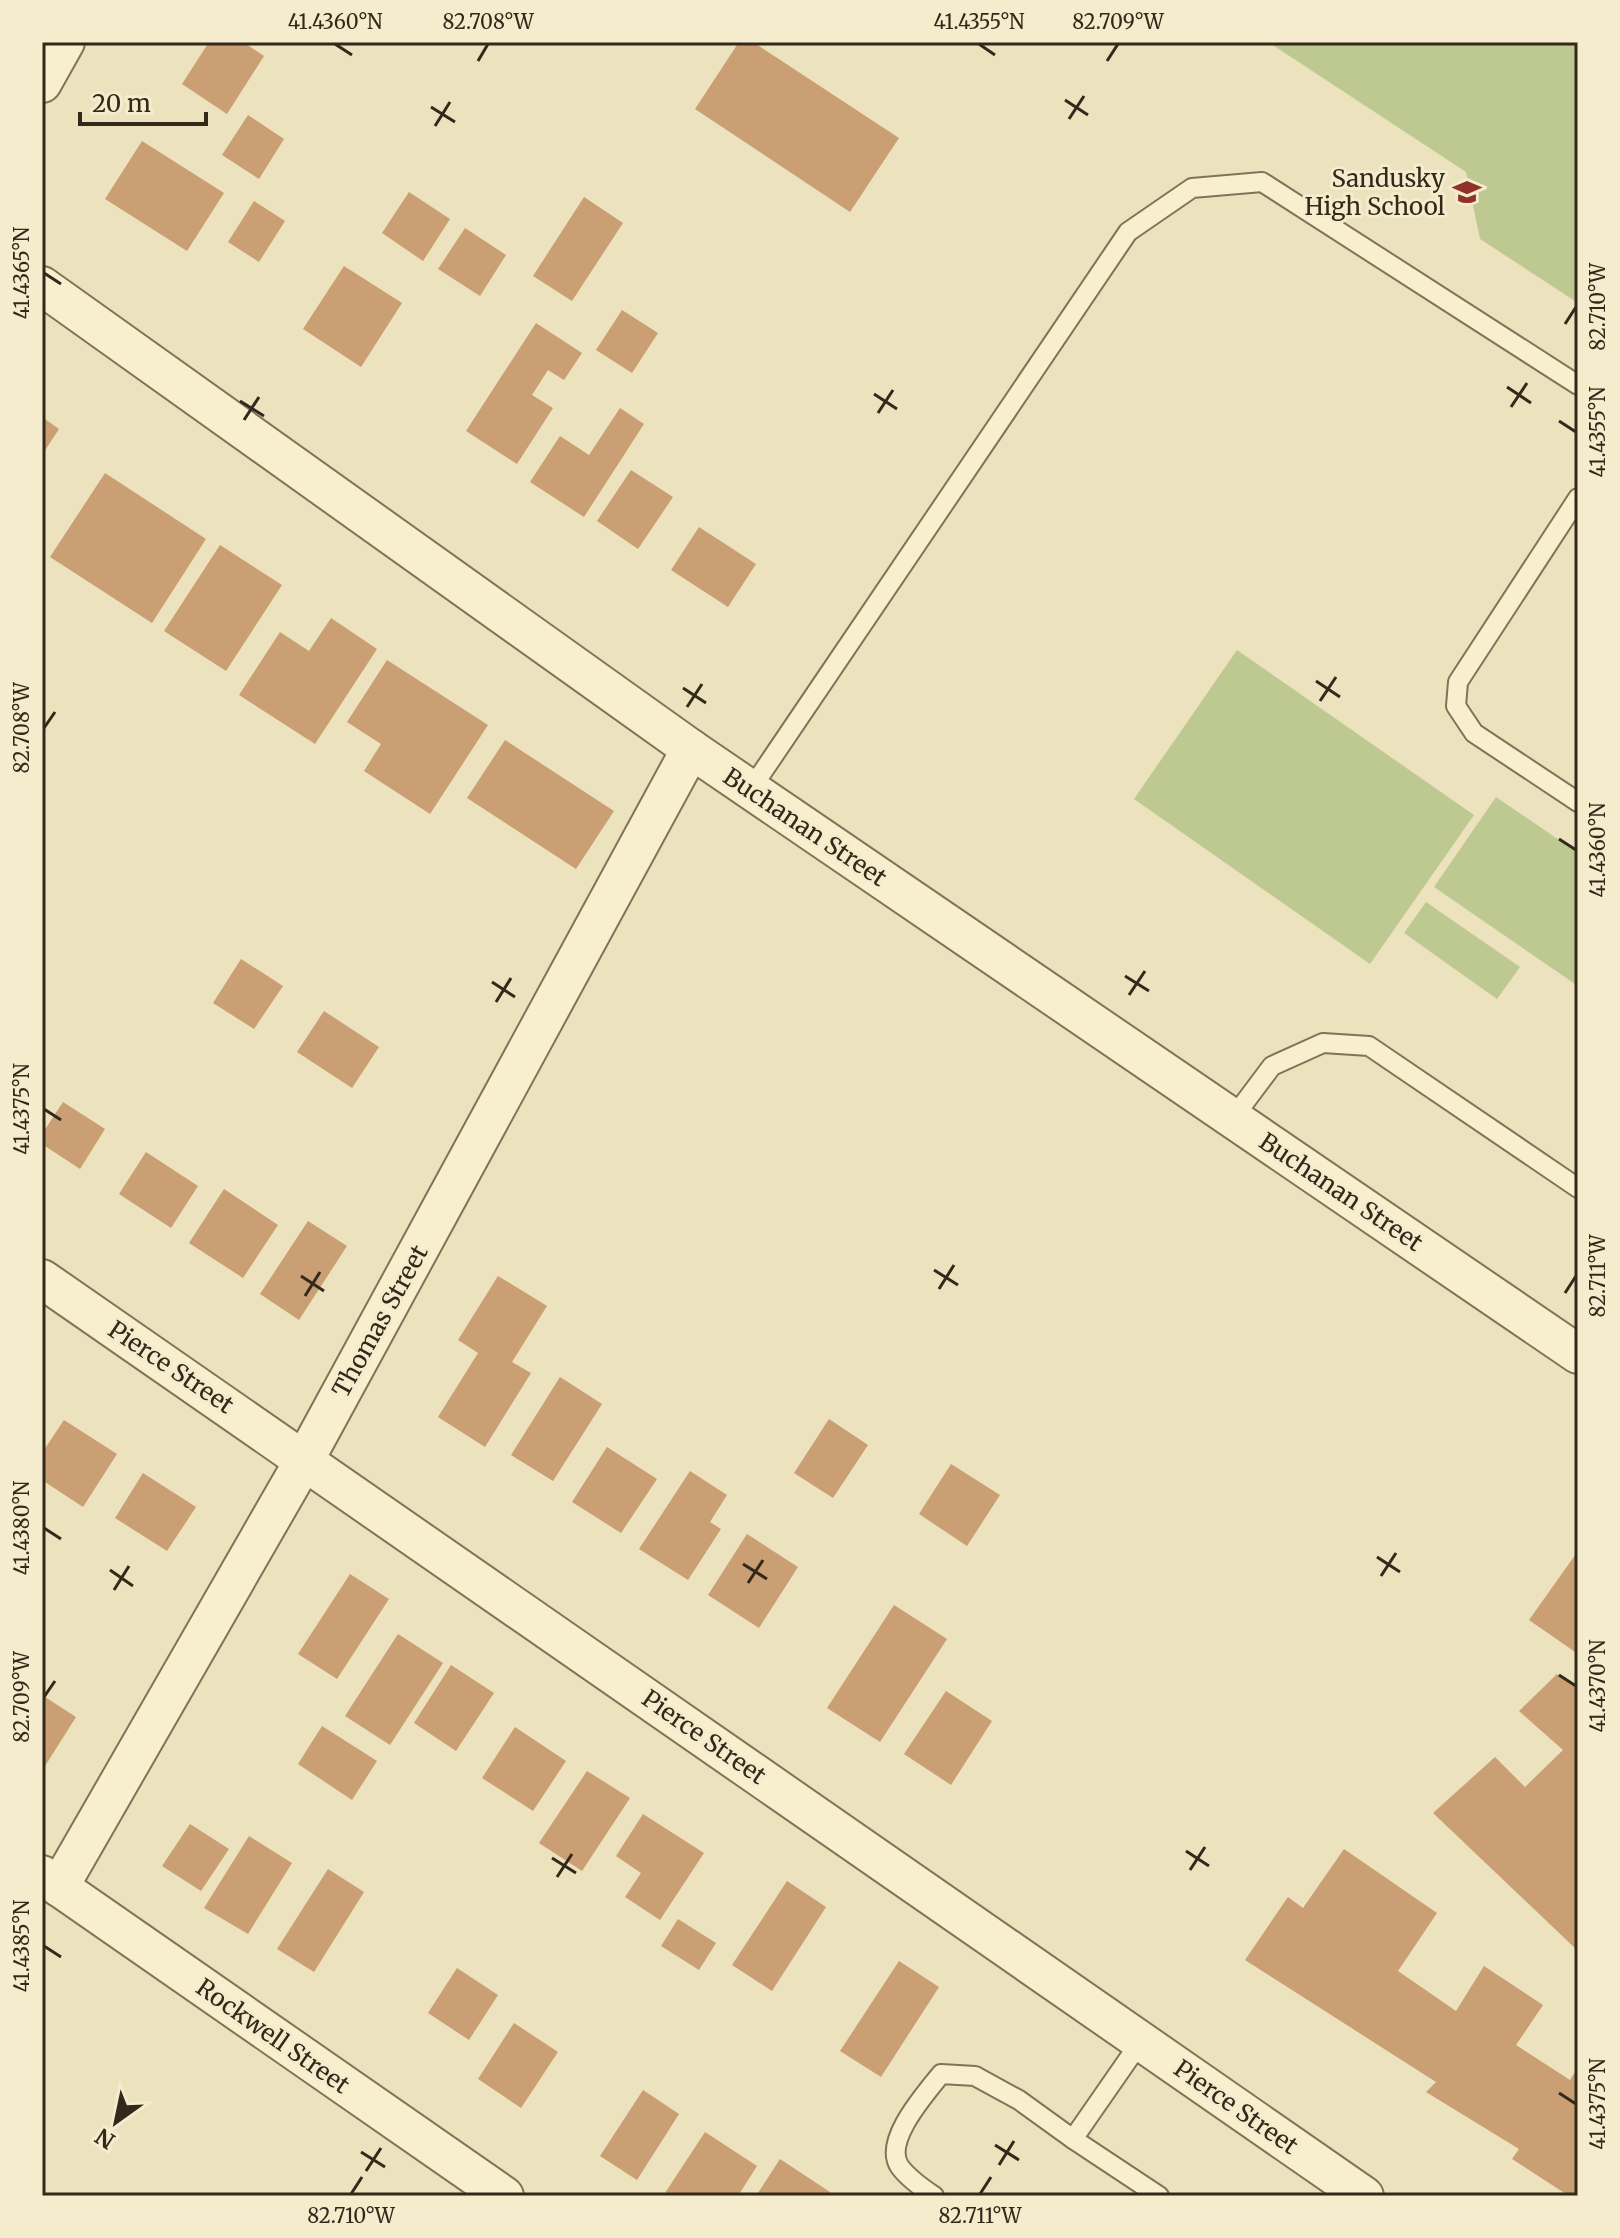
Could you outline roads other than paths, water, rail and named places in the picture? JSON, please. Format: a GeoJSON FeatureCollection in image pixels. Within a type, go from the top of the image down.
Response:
{"type":"FeatureCollection","features":[{"type":"Feature","properties":{"kind":"street"},"geometry":{"type":"LineString","coordinates":[[42,83],[65,42]]}},
{"type":"Feature","properties":{"kind":"street","name":"Buchanan Street"},"geometry":{"type":"LineString","coordinates":[[42,286],[691,749],[1578,1354]]}},
{"type":"Feature","properties":{"kind":"street","name":"Thomas Street"},"geometry":{"type":"LineString","coordinates":[[50,1881],[305,1459],[691,749]]}},
{"type":"Feature","properties":{"kind":"street","name":"Pierce Street"},"geometry":{"type":"LineString","coordinates":[[42,1279],[1364,2196]]}},
{"type":"Feature","properties":{"kind":"street","name":"Rockwell Street"},"geometry":{"type":"LineString","coordinates":[[50,1881],[504,2196]]}},
{"type":"Feature","properties":{"kind":"lane"},"geometry":{"type":"LineString","coordinates":[[751,789],[1128,232],[1192,188],[1262,182],[1578,385]]}},
{"type":"Feature","properties":{"kind":"lane"},"geometry":{"type":"LineString","coordinates":[[1578,498],[1458,682],[1456,706],[1474,733],[1578,802]]}},
{"type":"Feature","properties":{"kind":"lane"},"geometry":{"type":"LineString","coordinates":[[1233,1118],[1272,1066],[1323,1043],[1369,1046],[1578,1188]]}},
{"type":"Feature","properties":{"kind":"lane"},"geometry":{"type":"LineString","coordinates":[[1073,2139],[1141,2041]]}},
{"type":"Feature","properties":{"kind":"lane"},"geometry":{"type":"LineString","coordinates":[[934,2196],[898,2165],[896,2142],[916,2105],[941,2074],[975,2076],[1019,2100],[1159,2196]]}},
{"type":"Feature","properties":{"kind":"place","name":"Sandusky High School"},"geometry":{"type":"Point","coordinates":[1467,192]}}]}
